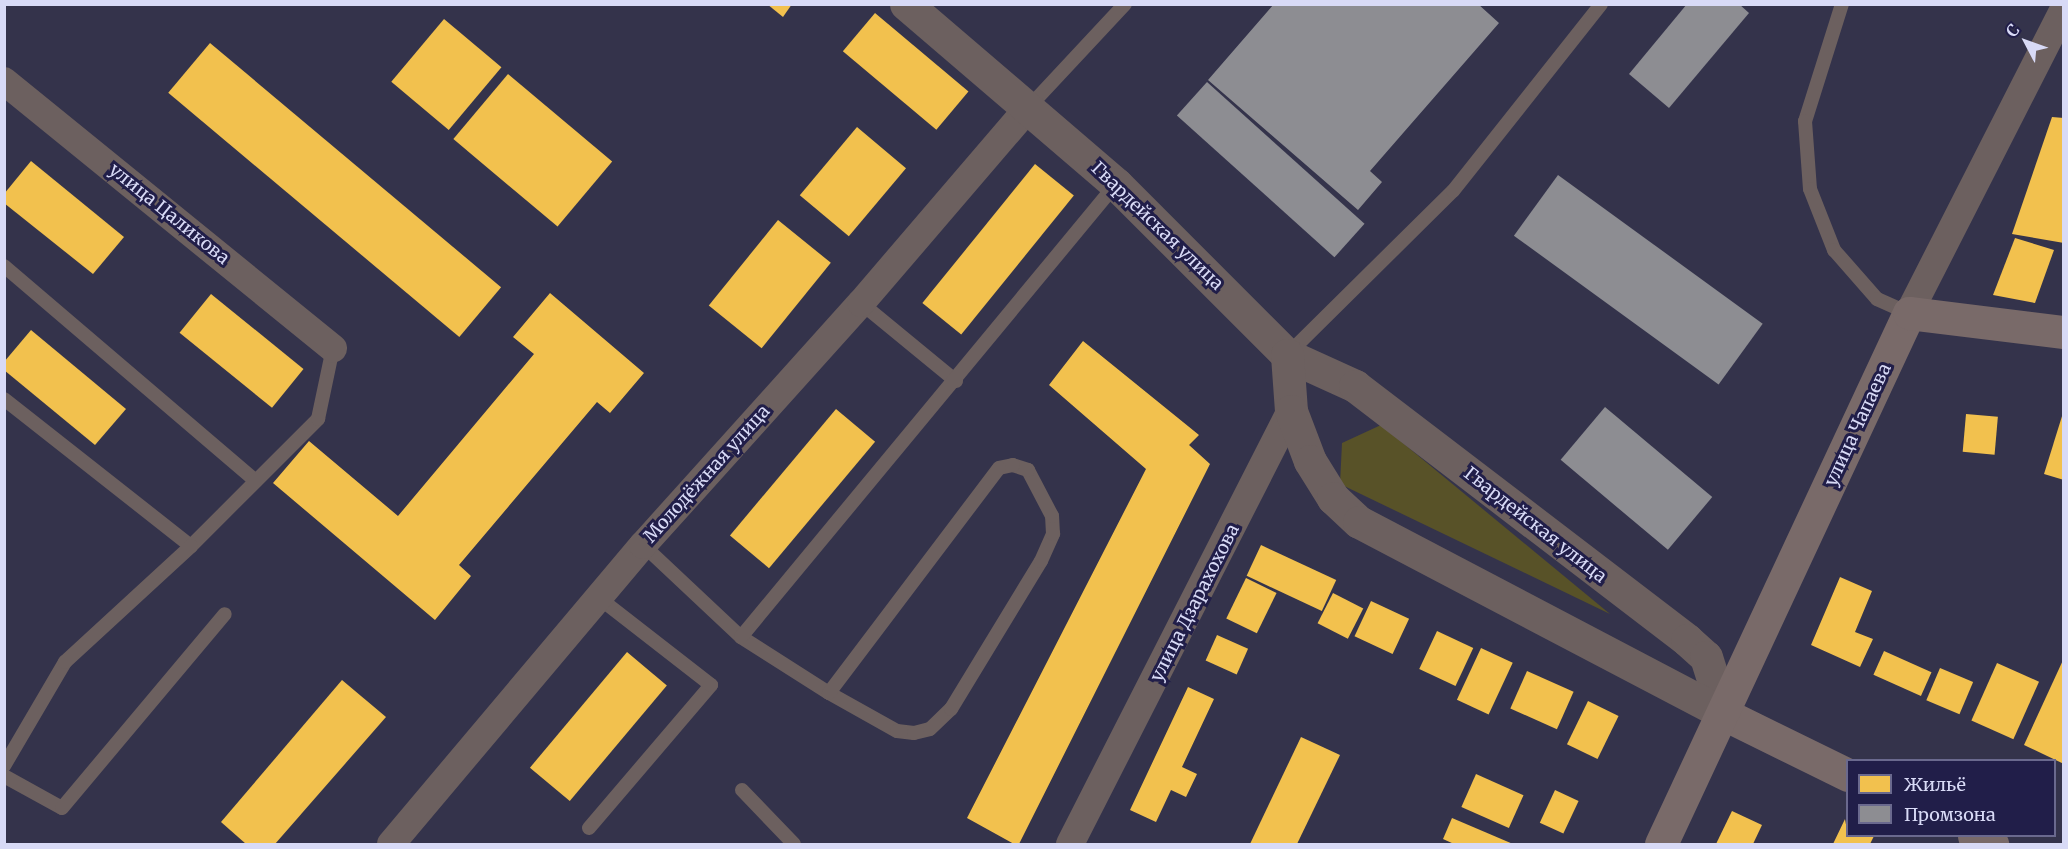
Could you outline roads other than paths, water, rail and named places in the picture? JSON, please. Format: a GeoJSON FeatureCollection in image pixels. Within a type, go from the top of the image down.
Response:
{"type":"FeatureCollection","features":[{"type":"Feature","properties":{"kind":"main road"},"geometry":{"type":"LineString","coordinates":[[1909,313],[2064,332]]}},
{"type":"Feature","properties":{"kind":"main road","name":"улица Чапаева"},"geometry":{"type":"LineString","coordinates":[[1661,844],[1724,714],[1909,313]]}},
{"type":"Feature","properties":{"kind":"main road"},"geometry":{"type":"LineString","coordinates":[[1724,714],[1846,774]]}},
{"type":"Feature","properties":{"kind":"main road"},"geometry":{"type":"LineString","coordinates":[[1976,837],[1992,844]]}},
{"type":"Feature","properties":{"kind":"street","name":"Гвардейская улица"},"geometry":{"type":"LineString","coordinates":[[906,4],[1116,184],[1287,355],[1355,386],[1687,640],[1706,657],[1724,714]]}},
{"type":"Feature","properties":{"kind":"street","name":"улица Чапаева"},"geometry":{"type":"LineString","coordinates":[[1909,313],[2064,9]]}},
{"type":"Feature","properties":{"kind":"street","name":"улица Цаликова"},"geometry":{"type":"LineString","coordinates":[[4,81],[333,348]]}},
{"type":"Feature","properties":{"kind":"street","name":"Молодёжная улица"},"geometry":{"type":"LineString","coordinates":[[391,844],[643,545],[861,303],[1028,108]]}},
{"type":"Feature","properties":{"kind":"street"},"geometry":{"type":"LineString","coordinates":[[1287,355],[1292,411],[1316,471],[1333,498],[1359,522],[1724,714]]}},
{"type":"Feature","properties":{"kind":"street","name":"улица Дзарахохова"},"geometry":{"type":"LineString","coordinates":[[1070,844],[1292,411]]}},
{"type":"Feature","properties":{"kind":"lane"},"geometry":{"type":"LineString","coordinates":[[1028,108],[1125,4]]}},
{"type":"Feature","properties":{"kind":"lane"},"geometry":{"type":"LineString","coordinates":[[1287,355],[1453,190],[1601,4]]}},
{"type":"Feature","properties":{"kind":"lane"},"geometry":{"type":"LineString","coordinates":[[1842,4],[1805,121],[1810,189],[1834,250],[1878,299],[1909,313]]}},
{"type":"Feature","properties":{"kind":"lane"},"geometry":{"type":"LineString","coordinates":[[741,637],[956,381],[1116,184]]}},
{"type":"Feature","properties":{"kind":"lane"},"geometry":{"type":"LineString","coordinates":[[4,266],[256,481]]}},
{"type":"Feature","properties":{"kind":"lane"},"geometry":{"type":"LineString","coordinates":[[861,303],[956,381]]}},
{"type":"Feature","properties":{"kind":"lane"},"geometry":{"type":"LineString","coordinates":[[4,766],[65,662],[191,546],[318,419],[333,348]]}},
{"type":"Feature","properties":{"kind":"lane"},"geometry":{"type":"LineString","coordinates":[[4,399],[191,546]]}},
{"type":"Feature","properties":{"kind":"lane"},"geometry":{"type":"LineString","coordinates":[[643,545],[741,637],[829,693],[897,731],[914,733],[942,720],[1041,561],[1053,534],[1049,504],[1028,470],[1013,465],[999,468],[829,693]]}},
{"type":"Feature","properties":{"kind":"lane"},"geometry":{"type":"LineString","coordinates":[[589,828],[711,685],[598,597]]}},
{"type":"Feature","properties":{"kind":"lane"},"geometry":{"type":"LineString","coordinates":[[4,776],[62,808],[225,614]]}},
{"type":"Feature","properties":{"kind":"lane"},"geometry":{"type":"LineString","coordinates":[[742,790],[794,844]]}}]}
